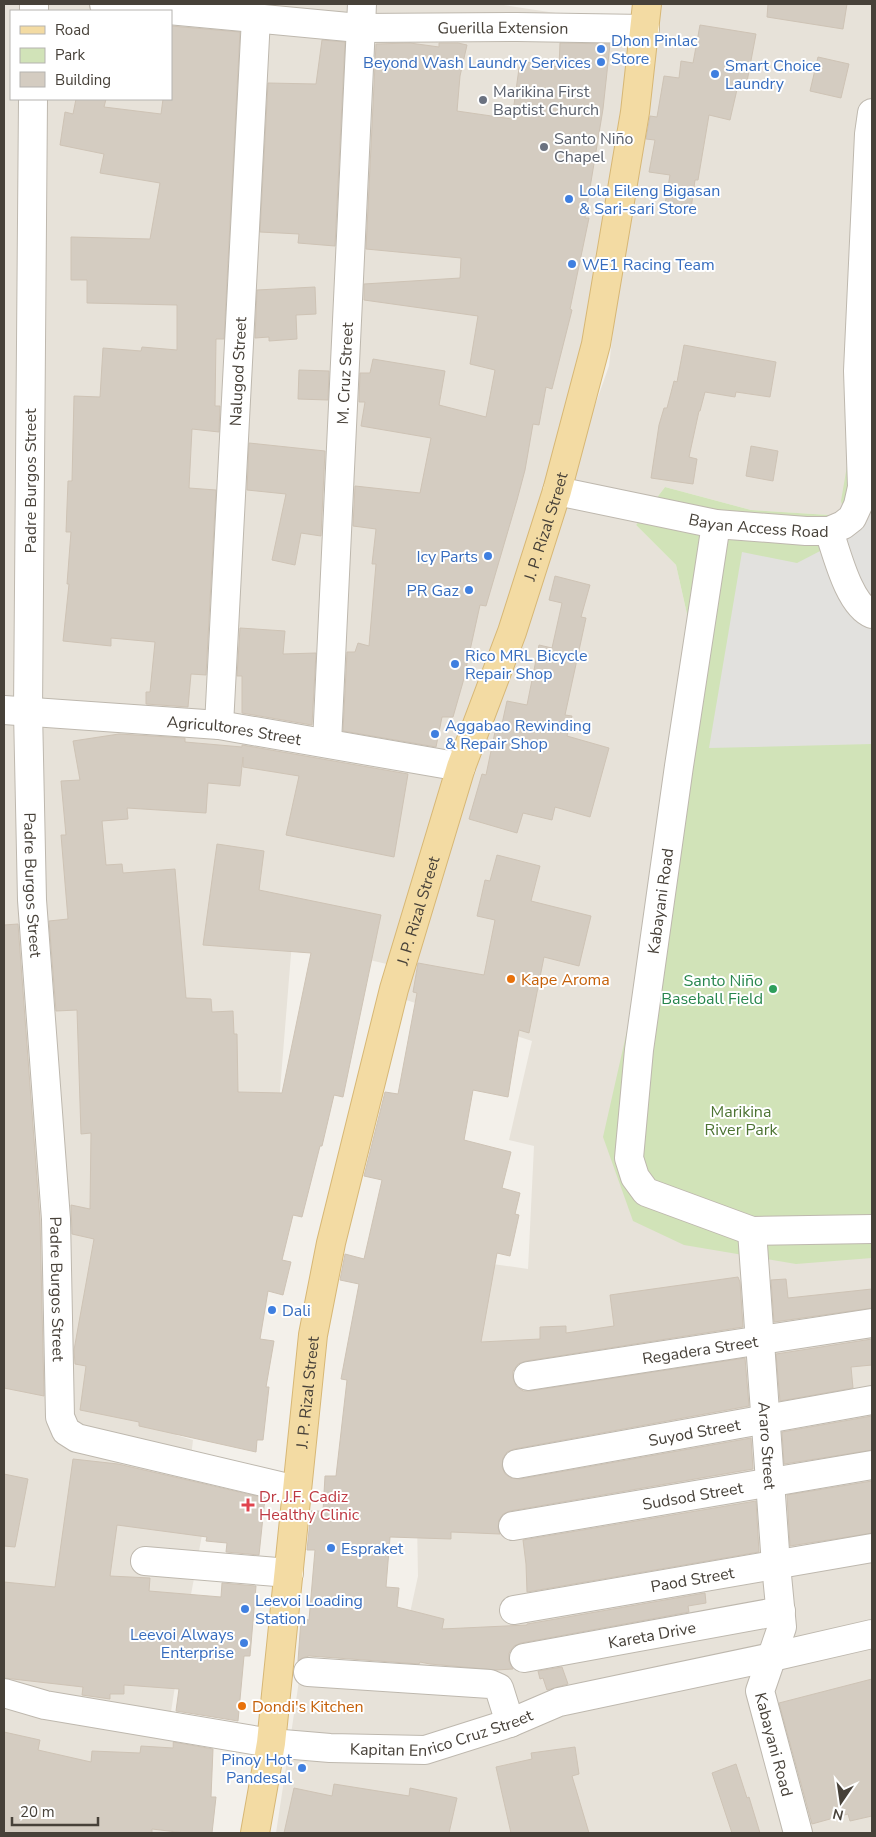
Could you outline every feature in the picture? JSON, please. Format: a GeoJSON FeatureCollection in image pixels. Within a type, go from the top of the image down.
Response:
{"type":"FeatureCollection","features":[{"type":"Feature","properties":{"kind":"main road","name":"J. P. Rizal Street"},"geometry":{"type":"LineString","coordinates":[[255,1833],[271,1742],[313,1335],[331,1243],[394,989],[461,767],[512,632],[556,491],[596,344],[633,121],[646,16]]}},
{"type":"Feature","properties":{"kind":"street","name":"Guerilla Extension"},"geometry":{"type":"LineString","coordinates":[[104,4],[169,10]]}},
{"type":"Feature","properties":{"kind":"street","name":"Guerilla Extension"},"geometry":{"type":"LineString","coordinates":[[172,10],[256,18],[519,15],[646,16]]}},
{"type":"Feature","properties":{"kind":"street","name":"M. Cruz Street"},"geometry":{"type":"LineString","coordinates":[[327,743],[360,16]]}},
{"type":"Feature","properties":{"kind":"street","name":"Nalugod Street"},"geometry":{"type":"LineString","coordinates":[[219,725],[256,18]]}},
{"type":"Feature","properties":{"kind":"street","name":"Padre Burgos Street"},"geometry":{"type":"LineString","coordinates":[[33,100],[16,711],[56,1218],[60,1417],[66,1431],[77,1438],[298,1490]]}},
{"type":"Feature","properties":{"kind":"street","name":"Bayan Access Road"},"geometry":{"type":"LineString","coordinates":[[556,491],[716,524],[829,531],[843,525],[852,518],[858,505],[862,487],[858,371],[869,134],[872,113]]}},
{"type":"Feature","properties":{"kind":"street","name":"Kabayani Road"},"geometry":{"type":"LineString","coordinates":[[716,524],[679,766],[639,1050],[630,1158],[634,1178],[646,1192],[752,1232],[872,1229]]}},
{"type":"Feature","properties":{"kind":"street"},"geometry":{"type":"LineString","coordinates":[[829,531],[846,579],[856,600],[865,611],[872,614]]}},
{"type":"Feature","properties":{"kind":"street","name":"Agricultores Street"},"geometry":{"type":"LineString","coordinates":[[16,711],[219,725],[461,767]]}},
{"type":"Feature","properties":{"kind":"street","name":"Araro Street"},"geometry":{"type":"LineString","coordinates":[[752,1232],[782,1627],[772,1657]]}},
{"type":"Feature","properties":{"kind":"street","name":"Regadera Street"},"geometry":{"type":"LineString","coordinates":[[528,1376],[872,1323]]}},
{"type":"Feature","properties":{"kind":"street","name":"Suyod Street"},"geometry":{"type":"LineString","coordinates":[[517,1464],[872,1400]]}},
{"type":"Feature","properties":{"kind":"street","name":"Sudsod Street"},"geometry":{"type":"LineString","coordinates":[[514,1526],[872,1465]]}},
{"type":"Feature","properties":{"kind":"street","name":"Paod Street"},"geometry":{"type":"LineString","coordinates":[[514,1610],[872,1548]]}},
{"type":"Feature","properties":{"kind":"street"},"geometry":{"type":"LineString","coordinates":[[145,1561],[289,1573]]}},
{"type":"Feature","properties":{"kind":"street","name":"Kareta Drive"},"geometry":{"type":"LineString","coordinates":[[524,1658],[781,1611]]}},
{"type":"Feature","properties":{"kind":"street","name":"Kapitan Enrico Cruz Street"},"geometry":{"type":"LineString","coordinates":[[4,1693],[45,1706],[271,1742],[330,1748],[424,1750],[510,1723],[559,1702],[872,1634]]}},
{"type":"Feature","properties":{"kind":"street","name":"Kabayani Road"},"geometry":{"type":"LineString","coordinates":[[772,1657],[760,1691],[798,1833]]}},
{"type":"Feature","properties":{"kind":"street"},"geometry":{"type":"LineString","coordinates":[[308,1672],[490,1684],[498,1688],[510,1723]]}},
{"type":"Feature","properties":{"kind":"shaded area"},"geometry":{"type":"Polygon","coordinates":[[[4,4],[497,4],[562,14],[635,17],[584,362],[391,965],[292,942],[280,1090],[279,1141],[185,1397],[176,1435],[193,1440],[189,1475],[209,1477],[207,1508],[171,1712],[173,1778],[170,1833],[4,1833],[4,4]]]}},
{"type":"Feature","properties":{"kind":"shaded area"},"geometry":{"type":"Polygon","coordinates":[[[650,4],[872,4],[872,323],[845,516],[751,510],[665,487],[636,525],[676,565],[704,690],[872,1244],[872,1833],[276,1833],[299,1681],[394,1687],[418,1576],[416,1466],[425,1254],[528,1269],[534,1146],[509,1140],[532,1041],[403,999],[496,684],[609,366],[650,4]]]}},
{"type":"Feature","properties":{"kind":"shaded area"},"geometry":{"type":"Polygon","coordinates":[[[872,500],[872,744],[709,748],[742,552],[797,563],[851,535],[872,500]]]}},
{"type":"Feature","properties":{"kind":"green space","name":"Marikina River Park"},"geometry":{"type":"Polygon","coordinates":[[[872,319],[872,1258],[796,1264],[684,1245],[633,1221],[603,1137],[704,690],[676,565],[636,525],[665,487],[751,510],[845,516],[841,501],[872,319]]]}},
{"type":"Feature","properties":{"kind":"building"},"geometry":{"type":"Polygon","coordinates":[[[768,4],[847,4],[843,29],[767,17],[768,4]]]}},
{"type":"Feature","properties":{"kind":"building"},"geometry":{"type":"Polygon","coordinates":[[[700,25],[756,34],[746,87],[738,85],[730,120],[709,115],[698,180],[695,180],[691,209],[665,204],[670,175],[649,172],[655,140],[646,139],[650,116],[657,117],[664,76],[679,78],[681,61],[693,63],[700,25]]]}},
{"type":"Feature","properties":{"kind":"building"},"geometry":{"type":"Polygon","coordinates":[[[172,26],[240,32],[224,339],[216,339],[215,406],[220,406],[219,432],[192,429],[189,488],[216,490],[206,675],[191,674],[188,707],[146,704],[146,692],[150,692],[155,642],[111,638],[111,646],[63,641],[69,584],[67,584],[71,532],[66,532],[68,481],[72,481],[74,396],[100,397],[103,348],[141,351],[142,347],[177,350],[177,305],[87,303],[87,280],[71,280],[71,237],[150,239],[160,183],[100,173],[104,154],[60,145],[65,112],[73,114],[76,100],[106,100],[104,107],[161,114],[163,100],[172,100],[172,26]]]}},
{"type":"Feature","properties":{"kind":"building"},"geometry":{"type":"Polygon","coordinates":[[[322,40],[345,42],[335,246],[298,243],[299,234],[260,232],[268,83],[316,84],[322,40]]]}},
{"type":"Feature","properties":{"kind":"building"},"geometry":{"type":"Polygon","coordinates":[[[410,43],[439,47],[439,43],[467,45],[460,76],[457,111],[512,119],[520,61],[559,67],[560,43],[610,44],[603,109],[585,218],[589,218],[570,309],[572,310],[552,389],[546,387],[539,425],[533,424],[525,470],[486,606],[480,605],[463,682],[453,717],[442,717],[436,747],[343,731],[347,652],[355,652],[358,643],[369,646],[376,564],[372,564],[376,529],[353,526],[355,486],[420,493],[431,438],[361,426],[365,402],[359,402],[360,373],[370,373],[373,359],[445,371],[439,405],[486,417],[495,370],[470,364],[478,316],[364,300],[364,284],[460,278],[461,258],[366,249],[376,44],[410,43]]]}},
{"type":"Feature","properties":{"kind":"building"},"geometry":{"type":"Polygon","coordinates":[[[818,57],[849,64],[841,98],[810,91],[818,57]]]}},
{"type":"Feature","properties":{"kind":"building"},"geometry":{"type":"Polygon","coordinates":[[[315,287],[316,314],[296,315],[297,339],[269,341],[269,337],[255,338],[257,290],[315,287]]]}},
{"type":"Feature","properties":{"kind":"building"},"geometry":{"type":"Polygon","coordinates":[[[684,345],[776,362],[770,397],[736,392],[735,397],[705,392],[689,457],[697,459],[693,484],[651,478],[659,425],[664,408],[667,408],[674,381],[677,382],[684,345]]]}},
{"type":"Feature","properties":{"kind":"building"},"geometry":{"type":"Polygon","coordinates":[[[299,370],[329,371],[328,400],[298,399],[299,370]]]}},
{"type":"Feature","properties":{"kind":"building"},"geometry":{"type":"Polygon","coordinates":[[[249,443],[325,451],[321,536],[301,533],[295,565],[272,560],[286,494],[247,490],[249,443]]]}},
{"type":"Feature","properties":{"kind":"building"},"geometry":{"type":"Polygon","coordinates":[[[751,446],[778,451],[773,481],[746,476],[751,446]]]}},
{"type":"Feature","properties":{"kind":"building"},"geometry":{"type":"Polygon","coordinates":[[[555,576],[590,585],[581,617],[586,618],[565,715],[572,716],[567,736],[609,748],[590,817],[555,807],[552,820],[523,813],[517,833],[469,819],[482,774],[486,775],[495,732],[500,733],[507,701],[527,705],[539,645],[552,648],[562,603],[549,600],[555,576]]]}},
{"type":"Feature","properties":{"kind":"building"},"geometry":{"type":"Polygon","coordinates":[[[240,628],[285,631],[283,654],[316,653],[312,725],[242,713],[242,676],[237,676],[240,628]]]}},
{"type":"Feature","properties":{"kind":"building"},"geometry":{"type":"Polygon","coordinates":[[[119,734],[185,738],[185,742],[242,747],[242,745],[408,774],[394,857],[286,835],[299,776],[243,767],[243,757],[240,786],[208,783],[206,813],[127,808],[128,819],[102,821],[106,865],[122,864],[123,873],[175,869],[186,998],[211,999],[212,1012],[233,1011],[234,1034],[237,1034],[238,1092],[282,1093],[311,953],[203,945],[217,844],[264,851],[259,890],[381,915],[343,1097],[334,1095],[302,1217],[293,1215],[282,1260],[291,1262],[283,1295],[268,1291],[260,1339],[274,1341],[266,1387],[269,1387],[263,1440],[257,1440],[256,1452],[139,1426],[139,1422],[80,1410],[86,1366],[75,1364],[74,1350],[94,1239],[72,1234],[71,1205],[90,1209],[91,1133],[81,1134],[77,1010],[56,1011],[49,921],[68,919],[61,835],[66,835],[61,781],[80,780],[73,741],[119,734]]]}},
{"type":"Feature","properties":{"kind":"building"},"geometry":{"type":"Polygon","coordinates":[[[497,855],[540,866],[531,901],[591,916],[579,966],[544,957],[529,1033],[519,1030],[508,1097],[473,1090],[464,1140],[511,1152],[502,1188],[520,1193],[515,1214],[519,1215],[510,1256],[497,1253],[481,1342],[540,1339],[540,1327],[566,1326],[566,1333],[614,1326],[610,1295],[738,1277],[743,1327],[526,1361],[518,1364],[513,1371],[513,1378],[516,1386],[523,1391],[530,1391],[745,1358],[749,1406],[514,1449],[507,1452],[503,1458],[502,1467],[505,1474],[511,1478],[520,1479],[751,1438],[753,1469],[510,1511],[503,1514],[499,1520],[498,1528],[500,1534],[451,1532],[451,1539],[390,1537],[386,1587],[399,1588],[397,1607],[444,1619],[442,1629],[527,1625],[705,1593],[706,1603],[688,1606],[689,1612],[521,1643],[514,1646],[509,1653],[509,1661],[513,1669],[496,1670],[420,1662],[419,1664],[309,1656],[298,1661],[301,1619],[309,1620],[315,1550],[307,1550],[311,1511],[323,1511],[325,1476],[336,1476],[347,1380],[341,1379],[359,1284],[340,1280],[345,1254],[364,1259],[382,1180],[364,1176],[385,1092],[398,1094],[417,993],[413,992],[418,963],[484,975],[495,920],[477,916],[485,880],[490,881],[497,855]]]}},
{"type":"Feature","properties":{"kind":"building"},"geometry":{"type":"Polygon","coordinates":[[[18,924],[40,1220],[44,1396],[4,1388],[4,925],[18,924]]]}},
{"type":"Feature","properties":{"kind":"building"},"geometry":{"type":"Polygon","coordinates":[[[786,1279],[788,1298],[872,1289],[872,1308],[774,1322],[771,1280],[786,1279]]]}},
{"type":"Feature","properties":{"kind":"building"},"geometry":{"type":"Polygon","coordinates":[[[872,1339],[872,1365],[851,1367],[853,1388],[780,1401],[776,1354],[872,1339]]]}},
{"type":"Feature","properties":{"kind":"building"},"geometry":{"type":"Polygon","coordinates":[[[872,1416],[872,1450],[784,1464],[782,1432],[872,1416]]]}},
{"type":"Feature","properties":{"kind":"building"},"geometry":{"type":"Polygon","coordinates":[[[73,1459],[118,1464],[265,1498],[259,1555],[226,1552],[227,1543],[206,1541],[207,1537],[117,1525],[110,1576],[150,1578],[149,1591],[221,1597],[222,1583],[256,1586],[250,1656],[244,1656],[238,1721],[176,1711],[179,1689],[124,1685],[124,1694],[110,1694],[110,1699],[82,1695],[83,1687],[4,1678],[4,1582],[55,1587],[73,1459]]]}},
{"type":"Feature","properties":{"kind":"building"},"geometry":{"type":"Polygon","coordinates":[[[4,1474],[28,1479],[15,1547],[4,1546],[4,1474]]]}},
{"type":"Feature","properties":{"kind":"building"},"geometry":{"type":"Polygon","coordinates":[[[872,1481],[872,1533],[790,1546],[787,1495],[872,1481]]]}},
{"type":"Feature","properties":{"kind":"building"},"geometry":{"type":"Polygon","coordinates":[[[756,1501],[759,1552],[527,1592],[523,1540],[756,1501]]]}},
{"type":"Feature","properties":{"kind":"building"},"geometry":{"type":"Polygon","coordinates":[[[562,1667],[568,1684],[547,1690],[543,1678],[540,1679],[538,1671],[562,1667]]]}},
{"type":"Feature","properties":{"kind":"building"},"geometry":{"type":"Polygon","coordinates":[[[872,1679],[872,1816],[850,1821],[848,1814],[812,1824],[779,1703],[872,1679]]]}},
{"type":"Feature","properties":{"kind":"building"},"geometry":{"type":"Polygon","coordinates":[[[4,1732],[40,1740],[38,1750],[91,1762],[92,1751],[140,1753],[141,1746],[173,1748],[173,1742],[213,1749],[211,1797],[216,1797],[212,1833],[185,1833],[152,1829],[152,1833],[4,1833],[4,1732]]]}},
{"type":"Feature","properties":{"kind":"building"},"geometry":{"type":"Polygon","coordinates":[[[575,1747],[579,1774],[572,1776],[589,1833],[511,1833],[496,1767],[532,1759],[531,1753],[575,1747]]]}},
{"type":"Feature","properties":{"kind":"building"},"geometry":{"type":"Polygon","coordinates":[[[736,1764],[760,1833],[732,1833],[712,1773],[736,1764]]]}},
{"type":"Feature","properties":{"kind":"building"},"geometry":{"type":"Polygon","coordinates":[[[334,1784],[409,1796],[410,1788],[457,1798],[449,1833],[284,1833],[294,1788],[332,1796],[334,1784]]]}},
{"type":"Feature","properties":{"kind":"place","name":"Dhon Pinlac Store"},"geometry":{"type":"Point","coordinates":[601,49]}},
{"type":"Feature","properties":{"kind":"place","name":"Beyond Wash Laundry Services"},"geometry":{"type":"Point","coordinates":[601,62]}},
{"type":"Feature","properties":{"kind":"place","name":"Smart Choice Laundry"},"geometry":{"type":"Point","coordinates":[715,74]}},
{"type":"Feature","properties":{"kind":"place","name":"Marikina First Baptist Church"},"geometry":{"type":"Point","coordinates":[483,100]}},
{"type":"Feature","properties":{"kind":"place","name":"Santo Niño Chapel"},"geometry":{"type":"Point","coordinates":[544,147]}},
{"type":"Feature","properties":{"kind":"place","name":"Lola Eileng Bigasan & Sari-sari Store"},"geometry":{"type":"Point","coordinates":[569,199]}},
{"type":"Feature","properties":{"kind":"place","name":"WE1 Racing Team"},"geometry":{"type":"Point","coordinates":[572,264]}},
{"type":"Feature","properties":{"kind":"place","name":"Icy Parts"},"geometry":{"type":"Point","coordinates":[488,556]}},
{"type":"Feature","properties":{"kind":"place","name":"PR Gaz"},"geometry":{"type":"Point","coordinates":[469,590]}},
{"type":"Feature","properties":{"kind":"place","name":"Rico MRL Bicycle Repair Shop"},"geometry":{"type":"Point","coordinates":[455,664]}},
{"type":"Feature","properties":{"kind":"place","name":"Aggabao Rewinding & Repair Shop"},"geometry":{"type":"Point","coordinates":[435,734]}},
{"type":"Feature","properties":{"kind":"place","name":"Kape Aroma"},"geometry":{"type":"Point","coordinates":[511,979]}},
{"type":"Feature","properties":{"kind":"place","name":"Santo Niño Baseball Field"},"geometry":{"type":"Point","coordinates":[773,989]}},
{"type":"Feature","properties":{"kind":"place","name":"Dali"},"geometry":{"type":"Point","coordinates":[272,1310]}},
{"type":"Feature","properties":{"kind":"place","name":"Dr. J.F. Cadiz Healthy Clinic"},"geometry":{"type":"Point","coordinates":[248,1505]}},
{"type":"Feature","properties":{"kind":"place","name":"Espraket"},"geometry":{"type":"Point","coordinates":[331,1548]}},
{"type":"Feature","properties":{"kind":"place","name":"Leevoi Loading Station"},"geometry":{"type":"Point","coordinates":[245,1609]}},
{"type":"Feature","properties":{"kind":"place","name":"Leevoi Always Enterprise"},"geometry":{"type":"Point","coordinates":[244,1643]}},
{"type":"Feature","properties":{"kind":"place","name":"Dondi's Kitchen"},"geometry":{"type":"Point","coordinates":[242,1706]}},
{"type":"Feature","properties":{"kind":"place","name":"Pinoy Hot Pandesal"},"geometry":{"type":"Point","coordinates":[302,1768]}}]}
